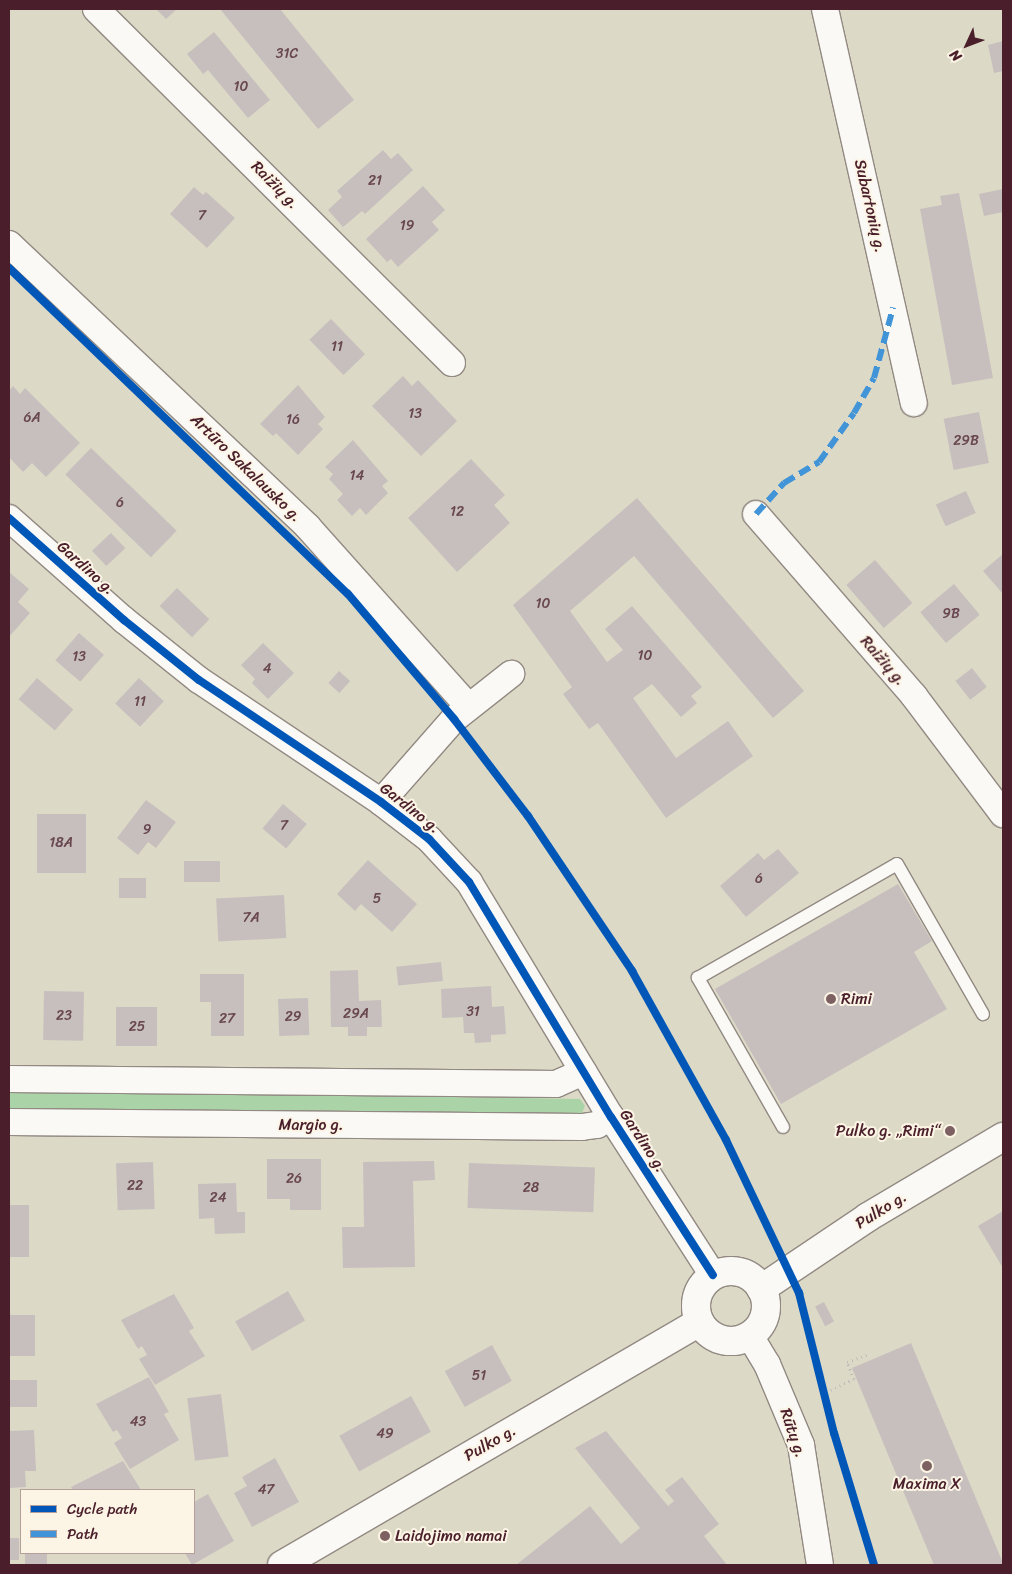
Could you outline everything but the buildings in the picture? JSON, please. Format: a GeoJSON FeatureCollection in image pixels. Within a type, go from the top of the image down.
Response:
{"type":"FeatureCollection","features":[{"type":"Feature","properties":{"kind":"main road","name":"Pulko g."},"geometry":{"type":"LineString","coordinates":[[761,1289],[868,1217],[1003,1137]]}},
{"type":"Feature","properties":{"kind":"main road"},"geometry":{"type":"LineString","coordinates":[[729,1271],[745,1274],[761,1289],[766,1310],[764,1320],[750,1336],[739,1341],[722,1340],[706,1332],[699,1322],[695,1302],[704,1282],[713,1276],[729,1271]]}},
{"type":"Feature","properties":{"kind":"main road","name":"Pulko g."},"geometry":{"type":"LineString","coordinates":[[282,1565],[699,1322]]}},
{"type":"Feature","properties":{"kind":"street","name":"Raižių g."},"geometry":{"type":"LineString","coordinates":[[96,9],[452,363]]}},
{"type":"Feature","properties":{"kind":"street","name":"Subartonių g."},"geometry":{"type":"LineString","coordinates":[[826,9],[914,402]]}},
{"type":"Feature","properties":{"kind":"street","name":"Artūro Sakalausko g."},"geometry":{"type":"LineString","coordinates":[[9,244],[308,527],[469,707]]}},
{"type":"Feature","properties":{"kind":"street","name":"Raižių g."},"geometry":{"type":"LineString","coordinates":[[756,514],[914,696],[1003,814]]}},
{"type":"Feature","properties":{"kind":"street","name":"Gardino g."},"geometry":{"type":"LineString","coordinates":[[9,518],[124,620],[199,680],[381,802],[429,839],[469,882],[583,1072],[713,1276]]}},
{"type":"Feature","properties":{"kind":"street"},"geometry":{"type":"LineString","coordinates":[[381,802],[454,719],[511,674]]}},
{"type":"Feature","properties":{"kind":"street"},"geometry":{"type":"LineString","coordinates":[[9,1079],[556,1084],[583,1072]]}},
{"type":"Feature","properties":{"kind":"street","name":"Margio g."},"geometry":{"type":"LineString","coordinates":[[9,1122],[582,1127],[597,1125],[611,1117]]}},
{"type":"Feature","properties":{"kind":"street","name":"Rūtų g."},"geometry":{"type":"LineString","coordinates":[[750,1336],[767,1364],[801,1445],[820,1565]]}},
{"type":"Feature","properties":{"kind":"lane"},"geometry":{"type":"LineString","coordinates":[[783,1127],[698,978],[897,864],[983,1014]]}},
{"type":"Feature","properties":{"kind":"path"},"geometry":{"type":"LineString","coordinates":[[826,1392],[854,1378],[847,1362],[869,1354]]}},
{"type":"Feature","properties":{"kind":"green space"},"geometry":{"type":"Polygon","coordinates":[[[9,1090],[580,1099],[585,1106],[582,1113],[9,1113],[9,1090]]]}},
{"type":"Feature","properties":{"kind":"marked path"},"geometry":{"type":"LineString","coordinates":[[756,514],[784,483],[819,462],[854,413],[874,378],[893,308]]}},
{"type":"Feature","properties":{"kind":"cycle path"},"geometry":{"type":"LineString","coordinates":[[9,268],[348,594],[454,719],[528,816],[632,971],[726,1140],[799,1293],[834,1433],[874,1565]]}},
{"type":"Feature","properties":{"kind":"cycle path"},"geometry":{"type":"LineString","coordinates":[[9,518],[124,620],[199,680],[381,802],[429,839],[469,882],[611,1117],[713,1275]]}},
{"type":"Feature","properties":{"kind":"place","name":"Rimi"},"geometry":{"type":"Point","coordinates":[831,999]}},
{"type":"Feature","properties":{"kind":"place","name":"Pulko g. „Rimi“"},"geometry":{"type":"Point","coordinates":[950,1131]}},
{"type":"Feature","properties":{"kind":"place","name":"Maxima X"},"geometry":{"type":"Point","coordinates":[927,1466]}},
{"type":"Feature","properties":{"kind":"place","name":"Laidojimo namai"},"geometry":{"type":"Point","coordinates":[385,1536]}}]}
